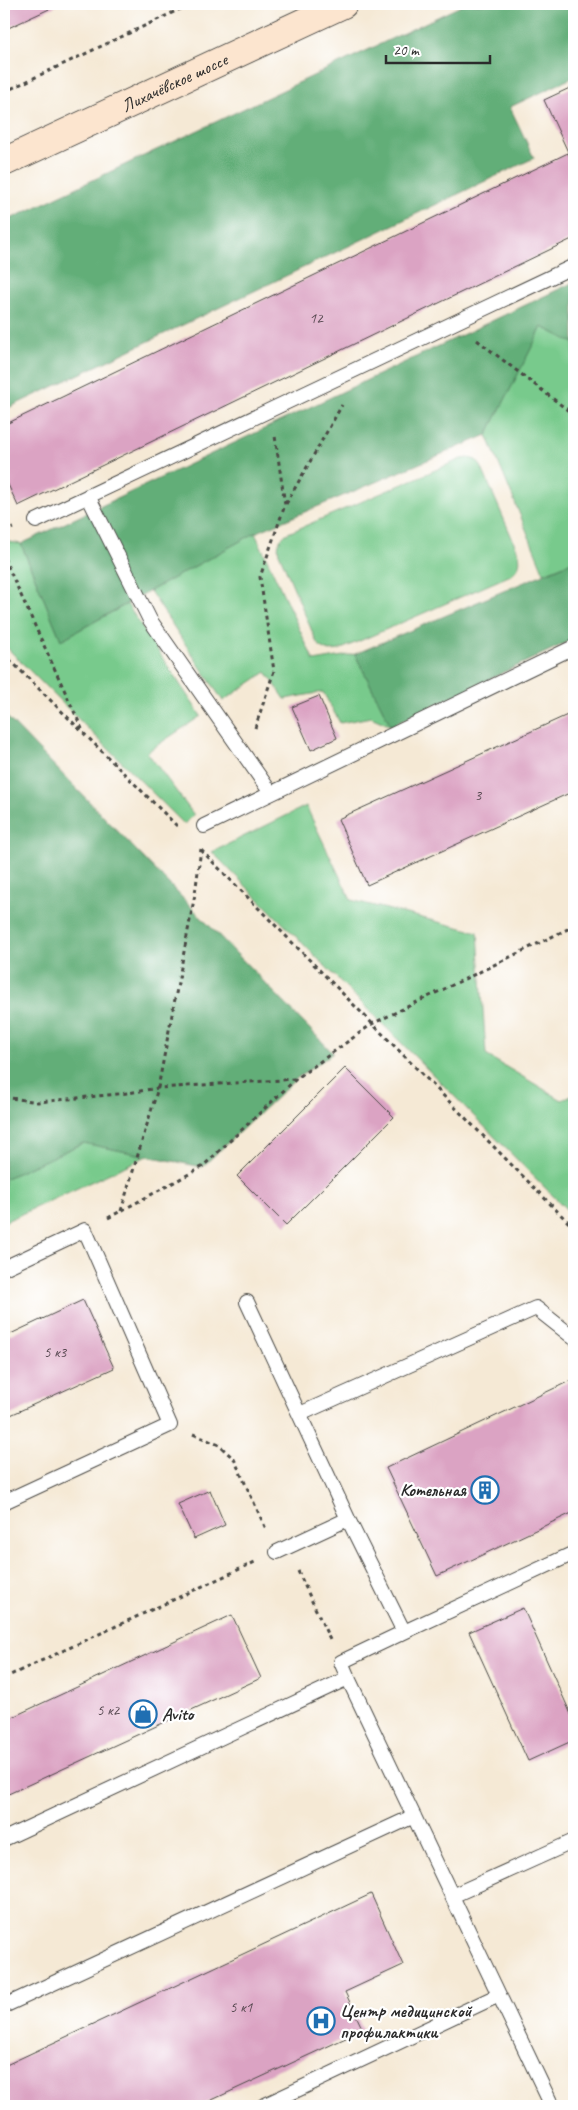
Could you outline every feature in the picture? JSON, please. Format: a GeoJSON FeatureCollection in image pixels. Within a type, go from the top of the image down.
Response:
{"type":"FeatureCollection","features":[{"type":"Feature","properties":{"kind":"main road","name":"Лихачёвское шоссе"},"geometry":{"type":"LineString","coordinates":[[4,162],[343,4]]}},
{"type":"Feature","properties":{"kind":"lane"},"geometry":{"type":"LineString","coordinates":[[36,521],[574,266]]}},
{"type":"Feature","properties":{"kind":"lane"},"geometry":{"type":"LineString","coordinates":[[88,496],[150,620],[271,793]]}},
{"type":"Feature","properties":{"kind":"lane"},"geometry":{"type":"LineString","coordinates":[[204,826],[574,647]]}},
{"type":"Feature","properties":{"kind":"lane"},"geometry":{"type":"LineString","coordinates":[[4,1268],[85,1230],[170,1425],[4,1502]]}},
{"type":"Feature","properties":{"kind":"lane"},"geometry":{"type":"LineString","coordinates":[[247,1302],[348,1519],[404,1632]]}},
{"type":"Feature","properties":{"kind":"lane"},"geometry":{"type":"LineString","coordinates":[[300,1414],[536,1308],[574,1338]]}},
{"type":"Feature","properties":{"kind":"lane"},"geometry":{"type":"LineString","coordinates":[[282,1550],[348,1519]]}},
{"type":"Feature","properties":{"kind":"lane"},"geometry":{"type":"LineString","coordinates":[[552,2106],[341,1662],[574,1553]]}},
{"type":"Feature","properties":{"kind":"lane"},"geometry":{"type":"LineString","coordinates":[[4,1838],[348,1678]]}},
{"type":"Feature","properties":{"kind":"lane"},"geometry":{"type":"LineString","coordinates":[[4,2006],[414,1816]]}},
{"type":"Feature","properties":{"kind":"lane"},"geometry":{"type":"LineString","coordinates":[[452,1896],[574,1841]]}},
{"type":"Feature","properties":{"kind":"lane"},"geometry":{"type":"LineString","coordinates":[[263,2106],[499,1995]]}},
{"type":"Feature","properties":{"kind":"path"},"geometry":{"type":"LineString","coordinates":[[4,92],[191,4]]}},
{"type":"Feature","properties":{"kind":"path"},"geometry":{"type":"LineString","coordinates":[[454,322],[574,415]]}},
{"type":"Feature","properties":{"kind":"path"},"geometry":{"type":"LineString","coordinates":[[246,757],[274,671],[260,577],[285,505],[364,365]]}},
{"type":"Feature","properties":{"kind":"path"},"geometry":{"type":"LineString","coordinates":[[271,409],[285,505]]}},
{"type":"Feature","properties":{"kind":"path"},"geometry":{"type":"LineString","coordinates":[[4,558],[84,734]]}},
{"type":"Feature","properties":{"kind":"path"},"geometry":{"type":"LineString","coordinates":[[4,654],[180,829]]}},
{"type":"Feature","properties":{"kind":"path"},"geometry":{"type":"LineString","coordinates":[[194,843],[574,1228]]}},
{"type":"Feature","properties":{"kind":"path"},"geometry":{"type":"LineString","coordinates":[[121,1211],[158,1088],[195,894],[201,850]]}},
{"type":"Feature","properties":{"kind":"path"},"geometry":{"type":"LineString","coordinates":[[85,1230],[202,1166],[296,1079],[372,1024],[574,926]]}},
{"type":"Feature","properties":{"kind":"path"},"geometry":{"type":"LineString","coordinates":[[4,1098],[38,1102],[158,1088],[296,1079]]}},
{"type":"Feature","properties":{"kind":"path"},"geometry":{"type":"LineString","coordinates":[[170,1425],[219,1445],[234,1459],[341,1662]]}},
{"type":"Feature","properties":{"kind":"path"},"geometry":{"type":"LineString","coordinates":[[4,1678],[282,1550]]}},
{"type":"Feature","properties":{"kind":"green space"},"geometry":{"type":"Polygon","coordinates":[[[465,4],[574,4],[574,77],[510,107],[534,158],[4,410],[4,222],[465,4]]]}},
{"type":"Feature","properties":{"kind":"green space"},"geometry":{"type":"Polygon","coordinates":[[[574,282],[574,343],[542,327],[487,435],[255,533],[61,640],[21,544],[574,282]]]}},
{"type":"Feature","properties":{"kind":"green space"},"geometry":{"type":"Polygon","coordinates":[[[542,327],[574,343],[574,561],[544,573],[487,435],[542,327]]]}},
{"type":"Feature","properties":{"kind":"green space"},"geometry":{"type":"Polygon","coordinates":[[[469,458],[476,460],[481,466],[519,554],[520,561],[516,570],[511,575],[339,650],[329,651],[322,648],[317,643],[279,553],[278,545],[282,538],[286,534],[461,459],[469,458]]]}},
{"type":"Feature","properties":{"kind":"green space"},"geometry":{"type":"Polygon","coordinates":[[[255,533],[314,661],[355,654],[391,726],[371,717],[340,723],[323,692],[285,699],[266,672],[223,701],[150,591],[255,533]]]}},
{"type":"Feature","properties":{"kind":"green space"},"geometry":{"type":"Polygon","coordinates":[[[4,541],[21,544],[61,640],[127,604],[201,716],[147,752],[194,815],[184,824],[4,645],[4,541]]]}},
{"type":"Feature","properties":{"kind":"green space"},"geometry":{"type":"Polygon","coordinates":[[[574,561],[574,639],[391,726],[355,654],[574,561]]]}},
{"type":"Feature","properties":{"kind":"green space"},"geometry":{"type":"Polygon","coordinates":[[[4,714],[333,1053],[296,1079],[202,1167],[83,1143],[4,1179],[4,714]]]}},
{"type":"Feature","properties":{"kind":"green space"},"geometry":{"type":"Polygon","coordinates":[[[306,806],[351,900],[478,932],[486,1055],[562,1100],[574,1094],[574,1217],[212,852],[306,806]]]}},
{"type":"Feature","properties":{"kind":"green space"},"geometry":{"type":"Polygon","coordinates":[[[83,1143],[147,1156],[4,1222],[4,1179],[83,1143]]]}},
{"type":"Feature","properties":{"kind":"building"},"geometry":{"type":"Polygon","coordinates":[[[4,4],[60,4],[4,30],[4,4]]]}},
{"type":"Feature","properties":{"kind":"building"},"geometry":{"type":"Polygon","coordinates":[[[574,86],[574,165],[544,100],[574,86]]]}},
{"type":"Feature","properties":{"kind":"building"},"geometry":{"type":"Polygon","coordinates":[[[568,153],[574,167],[574,238],[18,506],[4,476],[4,425],[568,153]]]}},
{"type":"Feature","properties":{"kind":"building"},"geometry":{"type":"Polygon","coordinates":[[[319,696],[337,738],[311,750],[292,707],[319,696]]]}},
{"type":"Feature","properties":{"kind":"building"},"geometry":{"type":"Polygon","coordinates":[[[574,712],[574,791],[367,885],[338,819],[574,712]]]}},
{"type":"Feature","properties":{"kind":"building"},"geometry":{"type":"Polygon","coordinates":[[[345,1068],[394,1117],[286,1225],[237,1176],[345,1068]]]}},
{"type":"Feature","properties":{"kind":"building"},"geometry":{"type":"Polygon","coordinates":[[[83,1300],[114,1368],[4,1418],[4,1337],[83,1300]]]}},
{"type":"Feature","properties":{"kind":"building","name":"Котельная"},"geometry":{"type":"Polygon","coordinates":[[[574,1379],[574,1512],[437,1576],[386,1468],[574,1379]]]}},
{"type":"Feature","properties":{"kind":"building"},"geometry":{"type":"Polygon","coordinates":[[[210,1490],[225,1525],[194,1539],[178,1504],[210,1490]]]}},
{"type":"Feature","properties":{"kind":"building"},"geometry":{"type":"Polygon","coordinates":[[[523,1608],[574,1721],[574,1740],[528,1761],[469,1632],[523,1608]]]}},
{"type":"Feature","properties":{"kind":"building"},"geometry":{"type":"Polygon","coordinates":[[[232,1615],[261,1678],[4,1796],[4,1721],[232,1615]]]}},
{"type":"Feature","properties":{"kind":"building"},"geometry":{"type":"Polygon","coordinates":[[[371,1894],[403,1965],[345,1992],[363,2030],[199,2106],[4,2106],[4,2066],[371,1894]]]}},
{"type":"Feature","properties":{"kind":"place","name":"Котельная"},"geometry":{"type":"Point","coordinates":[485,1490]}},
{"type":"Feature","properties":{"kind":"place","name":"Avito"},"geometry":{"type":"Point","coordinates":[143,1714]}},
{"type":"Feature","properties":{"kind":"place","name":"Центр медицинской профилактики"},"geometry":{"type":"Point","coordinates":[321,2021]}}]}
